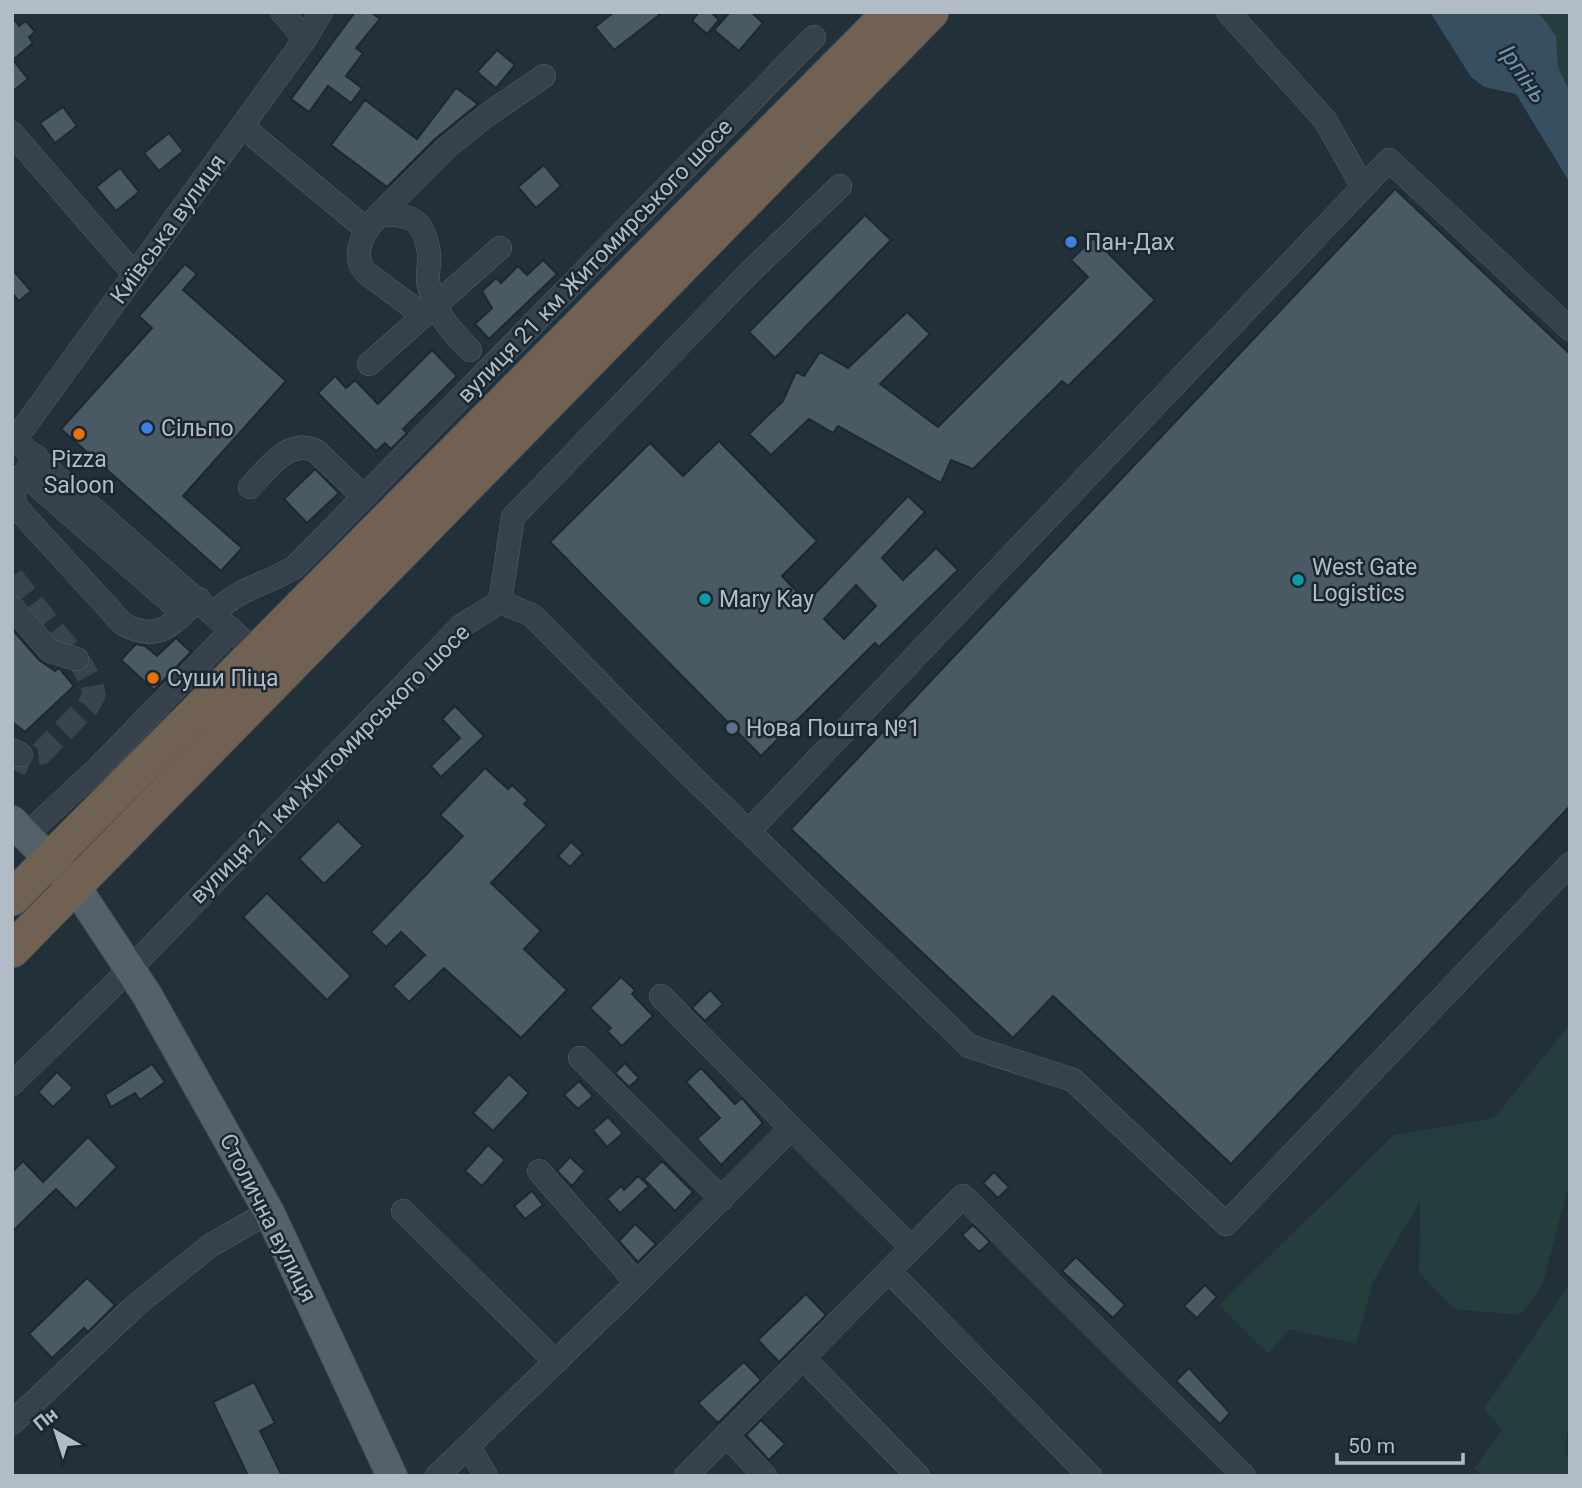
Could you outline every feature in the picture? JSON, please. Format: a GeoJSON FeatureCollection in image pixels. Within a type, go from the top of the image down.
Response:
{"type":"FeatureCollection","features":[{"type":"Feature","properties":{"kind":"highway"},"geometry":{"type":"LineString","coordinates":[[12,898],[50,860],[244,641],[891,12]]}},
{"type":"Feature","properties":{"kind":"highway"},"geometry":{"type":"LineString","coordinates":[[12,950],[931,12]]}},
{"type":"Feature","properties":{"kind":"main road","name":"Столична вулиця"},"geometry":{"type":"LineString","coordinates":[[19,828],[75,886],[131,968],[270,1212],[392,1476]]}},
{"type":"Feature","properties":{"kind":"street"},"geometry":{"type":"LineString","coordinates":[[282,12],[306,39]]}},
{"type":"Feature","properties":{"kind":"street","name":"Київська вулиця"},"geometry":{"type":"LineString","coordinates":[[14,442],[306,39],[321,12]]}},
{"type":"Feature","properties":{"kind":"street"},"geometry":{"type":"LineString","coordinates":[[1228,12],[1325,120],[1363,187]]}},
{"type":"Feature","properties":{"kind":"street","name":"вулиця 21 км Житомирського шосе"},"geometry":{"type":"LineString","coordinates":[[30,465],[13,492],[16,507],[123,624],[136,631],[152,633],[166,630],[199,608],[277,578],[295,567],[814,37]]}},
{"type":"Feature","properties":{"kind":"street"},"geometry":{"type":"LineString","coordinates":[[470,351],[429,310],[365,272],[357,253],[372,222],[445,149],[544,76]]}},
{"type":"Feature","properties":{"kind":"street"},"geometry":{"type":"LineString","coordinates":[[243,127],[372,222]]}},
{"type":"Feature","properties":{"kind":"street"},"geometry":{"type":"LineString","coordinates":[[12,133],[134,274]]}},
{"type":"Feature","properties":{"kind":"street"},"geometry":{"type":"LineString","coordinates":[[749,831],[1390,160],[1570,329]]}},
{"type":"Feature","properties":{"kind":"street"},"geometry":{"type":"LineString","coordinates":[[840,186],[750,272],[513,517],[500,602],[532,615],[969,1046],[1073,1080],[1226,1224],[1570,864]]}},
{"type":"Feature","properties":{"kind":"street"},"geometry":{"type":"LineString","coordinates":[[372,222],[400,213],[417,221],[425,235],[429,256],[429,310]]}},
{"type":"Feature","properties":{"kind":"street"},"geometry":{"type":"LineString","coordinates":[[369,364],[499,248]]}},
{"type":"Feature","properties":{"kind":"street"},"geometry":{"type":"LineString","coordinates":[[14,442],[30,465],[199,608],[244,641],[96,770],[19,828]]}},
{"type":"Feature","properties":{"kind":"street"},"geometry":{"type":"LineString","coordinates":[[250,487],[296,445],[316,451],[363,497]]}},
{"type":"Feature","properties":{"kind":"street","name":"вулиця 21 км Житомирського шосе"},"geometry":{"type":"LineString","coordinates":[[12,1084],[131,968],[461,626],[500,602]]}},
{"type":"Feature","properties":{"kind":"street"},"geometry":{"type":"LineString","coordinates":[[12,607],[50,651],[77,659]]}},
{"type":"Feature","properties":{"kind":"street"},"geometry":{"type":"LineString","coordinates":[[661,996],[912,1248]]}},
{"type":"Feature","properties":{"kind":"street"},"geometry":{"type":"LineString","coordinates":[[580,1058],[722,1199]]}},
{"type":"Feature","properties":{"kind":"street"},"geometry":{"type":"LineString","coordinates":[[437,1476],[637,1283],[791,1129]]}},
{"type":"Feature","properties":{"kind":"street"},"geometry":{"type":"LineString","coordinates":[[539,1171],[637,1283]]}},
{"type":"Feature","properties":{"kind":"street"},"geometry":{"type":"LineString","coordinates":[[685,1476],[963,1196],[1244,1476]]}},
{"type":"Feature","properties":{"kind":"street"},"geometry":{"type":"LineString","coordinates":[[403,1211],[556,1362]]}},
{"type":"Feature","properties":{"kind":"street"},"geometry":{"type":"LineString","coordinates":[[12,1423],[135,1306],[211,1245],[270,1212]]}},
{"type":"Feature","properties":{"kind":"street"},"geometry":{"type":"LineString","coordinates":[[889,1271],[1090,1476]]}},
{"type":"Feature","properties":{"kind":"street"},"geometry":{"type":"LineString","coordinates":[[803,1358],[918,1476]]}},
{"type":"Feature","properties":{"kind":"street"},"geometry":{"type":"LineString","coordinates":[[726,1436],[765,1476]]}},
{"type":"Feature","properties":{"kind":"street"},"geometry":{"type":"LineString","coordinates":[[469,1447],[486,1476]]}},
{"type":"Feature","properties":{"kind":"green space"},"geometry":{"type":"Polygon","coordinates":[[[1510,12],[1570,12],[1570,145],[1510,12]]]}},
{"type":"Feature","properties":{"kind":"green space"},"geometry":{"type":"Polygon","coordinates":[[[1570,1024],[1570,1180],[1542,1286],[1520,1315],[1454,1309],[1419,1273],[1420,1201],[1373,1282],[1356,1344],[1289,1329],[1268,1354],[1219,1305],[1394,1135],[1494,1118],[1570,1024]]]}},
{"type":"Feature","properties":{"kind":"green space"},"geometry":{"type":"Polygon","coordinates":[[[1570,1283],[1570,1405],[1565,1454],[1570,1462],[1570,1476],[1482,1476],[1474,1469],[1502,1429],[1484,1409],[1570,1283]]]}},
{"type":"Feature","properties":{"kind":"water","name":"Ірпінь"},"geometry":{"type":"Polygon","coordinates":[[[1430,12],[1535,12],[1542,17],[1556,36],[1558,67],[1570,92],[1570,183],[1516,94],[1484,87],[1471,77],[1430,12]]]}},
{"type":"Feature","properties":{"kind":"building"},"geometry":{"type":"Polygon","coordinates":[[[355,12],[371,12],[380,19],[356,48],[363,53],[346,76],[362,88],[351,103],[328,86],[309,112],[291,99],[355,12]]]}},
{"type":"Feature","properties":{"kind":"building"},"geometry":{"type":"Polygon","coordinates":[[[614,12],[663,12],[614,50],[595,27],[614,12]]]}},
{"type":"Feature","properties":{"kind":"building"},"geometry":{"type":"Polygon","coordinates":[[[699,12],[711,12],[719,20],[707,34],[692,21],[699,12]]]}},
{"type":"Feature","properties":{"kind":"building"},"geometry":{"type":"Polygon","coordinates":[[[730,12],[751,12],[763,23],[739,51],[714,30],[730,12]]]}},
{"type":"Feature","properties":{"kind":"building"},"geometry":{"type":"Polygon","coordinates":[[[12,17],[19,26],[26,21],[35,32],[29,37],[33,43],[13,60],[28,79],[12,92],[12,17]]]}},
{"type":"Feature","properties":{"kind":"building"},"geometry":{"type":"Polygon","coordinates":[[[497,50],[515,65],[496,88],[477,72],[497,50]]]}},
{"type":"Feature","properties":{"kind":"building"},"geometry":{"type":"Polygon","coordinates":[[[456,88],[478,104],[435,139],[387,187],[331,145],[365,100],[417,139],[456,88]]]}},
{"type":"Feature","properties":{"kind":"building"},"geometry":{"type":"Polygon","coordinates":[[[63,107],[77,126],[55,143],[40,123],[63,107]]]}},
{"type":"Feature","properties":{"kind":"building"},"geometry":{"type":"Polygon","coordinates":[[[169,133],[183,151],[159,171],[144,153],[169,133]]]}},
{"type":"Feature","properties":{"kind":"building"},"geometry":{"type":"Polygon","coordinates":[[[544,165],[561,186],[536,208],[518,187],[544,165]]]}},
{"type":"Feature","properties":{"kind":"building"},"geometry":{"type":"Polygon","coordinates":[[[120,168],[139,192],[116,211],[96,187],[120,168]]]}},
{"type":"Feature","properties":{"kind":"building","name":"West Gate Logistics"},"geometry":{"type":"Polygon","coordinates":[[[1395,189],[1570,354],[1570,806],[1231,1164],[1053,996],[1013,1038],[791,829],[1395,189]]]}},
{"type":"Feature","properties":{"kind":"building"},"geometry":{"type":"Polygon","coordinates":[[[865,215],[891,240],[775,358],[749,332],[865,215]]]}},
{"type":"Feature","properties":{"kind":"building"},"geometry":{"type":"Polygon","coordinates":[[[1093,238],[1155,300],[1068,386],[1062,381],[973,469],[951,460],[941,483],[838,426],[833,433],[809,419],[771,455],[749,434],[783,401],[796,372],[804,376],[820,352],[848,368],[907,312],[930,334],[880,384],[938,427],[1088,277],[1071,260],[1093,238]]]}},
{"type":"Feature","properties":{"kind":"building"},"geometry":{"type":"Polygon","coordinates":[[[543,260],[557,274],[489,339],[475,324],[492,308],[482,291],[496,278],[501,283],[518,266],[527,275],[543,260]]]}},
{"type":"Feature","properties":{"kind":"building"},"geometry":{"type":"Polygon","coordinates":[[[185,264],[197,274],[183,290],[286,381],[183,496],[242,548],[221,571],[61,429],[152,328],[139,316],[185,264]]]}},
{"type":"Feature","properties":{"kind":"building"},"geometry":{"type":"Polygon","coordinates":[[[12,269],[31,291],[19,301],[12,293],[12,269]]]}},
{"type":"Feature","properties":{"kind":"building"},"geometry":{"type":"Polygon","coordinates":[[[432,350],[457,376],[403,429],[407,433],[391,449],[385,443],[376,451],[318,393],[335,376],[346,388],[355,380],[378,404],[432,350]]]}},
{"type":"Feature","properties":{"kind":"building","name":"Mary Kay"},"geometry":{"type":"Polygon","coordinates":[[[719,441],[817,541],[782,576],[807,602],[908,496],[925,512],[882,558],[903,580],[936,548],[958,570],[879,647],[875,643],[761,756],[550,542],[650,443],[683,476],[719,441]],[[856,585],[824,619],[844,639],[876,606],[856,585]]]}},
{"type":"Feature","properties":{"kind":"building"},"geometry":{"type":"Polygon","coordinates":[[[315,469],[339,493],[307,523],[284,499],[315,469]]]}},
{"type":"Feature","properties":{"kind":"building"},"geometry":{"type":"Polygon","coordinates":[[[12,629],[39,660],[55,671],[59,668],[74,686],[25,732],[12,722],[12,629]]]}},
{"type":"Feature","properties":{"kind":"building"},"geometry":{"type":"Polygon","coordinates":[[[176,638],[191,652],[154,690],[121,660],[136,644],[145,646],[157,656],[176,638]]]}},
{"type":"Feature","properties":{"kind":"building"},"geometry":{"type":"Polygon","coordinates":[[[455,706],[484,736],[441,777],[431,766],[460,738],[442,719],[455,706]]]}},
{"type":"Feature","properties":{"kind":"building"},"geometry":{"type":"Polygon","coordinates":[[[485,768],[508,789],[512,785],[528,800],[524,804],[547,825],[491,883],[541,931],[524,949],[567,990],[521,1038],[444,968],[409,1002],[393,986],[425,955],[401,932],[386,947],[371,932],[463,836],[440,815],[485,768]]]}},
{"type":"Feature","properties":{"kind":"building"},"geometry":{"type":"Polygon","coordinates":[[[338,821],[363,846],[324,884],[299,859],[338,821]]]}},
{"type":"Feature","properties":{"kind":"building"},"geometry":{"type":"Polygon","coordinates":[[[571,842],[583,853],[570,867],[558,856],[571,842]]]}},
{"type":"Feature","properties":{"kind":"building"},"geometry":{"type":"Polygon","coordinates":[[[267,893],[351,976],[327,1000],[243,917],[267,893]]]}},
{"type":"Feature","properties":{"kind":"building"},"geometry":{"type":"Polygon","coordinates":[[[621,977],[635,990],[632,994],[653,1016],[622,1046],[607,1031],[611,1028],[590,1008],[621,977]]]}},
{"type":"Feature","properties":{"kind":"building"},"geometry":{"type":"Polygon","coordinates":[[[710,990],[723,1004],[705,1021],[692,1008],[710,990]]]}},
{"type":"Feature","properties":{"kind":"building"},"geometry":{"type":"Polygon","coordinates":[[[625,1063],[639,1078],[629,1087],[615,1073],[625,1063]]]}},
{"type":"Feature","properties":{"kind":"building"},"geometry":{"type":"Polygon","coordinates":[[[152,1064],[165,1082],[140,1100],[135,1093],[111,1107],[105,1095],[152,1064]]]}},
{"type":"Feature","properties":{"kind":"building"},"geometry":{"type":"Polygon","coordinates":[[[701,1068],[735,1104],[742,1098],[763,1123],[721,1165],[697,1139],[720,1118],[686,1082],[701,1068]]]}},
{"type":"Feature","properties":{"kind":"building"},"geometry":{"type":"Polygon","coordinates":[[[57,1072],[73,1088],[53,1107],[38,1092],[57,1072]]]}},
{"type":"Feature","properties":{"kind":"building"},"geometry":{"type":"Polygon","coordinates":[[[509,1074],[529,1093],[493,1131],[473,1113],[509,1074]]]}},
{"type":"Feature","properties":{"kind":"building"},"geometry":{"type":"Polygon","coordinates":[[[579,1081],[593,1096],[578,1109],[564,1095],[579,1081]]]}},
{"type":"Feature","properties":{"kind":"building"},"geometry":{"type":"Polygon","coordinates":[[[608,1117],[623,1133],[607,1147],[593,1130],[608,1117]]]}},
{"type":"Feature","properties":{"kind":"building"},"geometry":{"type":"Polygon","coordinates":[[[88,1137],[117,1167],[76,1209],[56,1189],[12,1232],[12,1172],[23,1161],[43,1182],[88,1137]]]}},
{"type":"Feature","properties":{"kind":"building"},"geometry":{"type":"Polygon","coordinates":[[[488,1145],[505,1160],[482,1186],[465,1171],[488,1145]]]}},
{"type":"Feature","properties":{"kind":"building"},"geometry":{"type":"Polygon","coordinates":[[[570,1157],[585,1171],[572,1186],[557,1171],[570,1157]]]}},
{"type":"Feature","properties":{"kind":"building"},"geometry":{"type":"Polygon","coordinates":[[[662,1161],[693,1192],[675,1211],[644,1179],[662,1161]]]}},
{"type":"Feature","properties":{"kind":"building"},"geometry":{"type":"Polygon","coordinates":[[[994,1172],[1009,1187],[998,1198],[983,1183],[994,1172]]]}},
{"type":"Feature","properties":{"kind":"building"},"geometry":{"type":"Polygon","coordinates":[[[638,1176],[649,1186],[620,1213],[607,1199],[621,1186],[624,1190],[638,1176]]]}},
{"type":"Feature","properties":{"kind":"building"},"geometry":{"type":"Polygon","coordinates":[[[532,1191],[543,1205],[525,1219],[514,1206],[532,1191]]]}},
{"type":"Feature","properties":{"kind":"building"},"geometry":{"type":"Polygon","coordinates":[[[635,1224],[656,1244],[638,1262],[619,1241],[635,1224]]]}},
{"type":"Feature","properties":{"kind":"building"},"geometry":{"type":"Polygon","coordinates":[[[973,1225],[990,1242],[979,1252],[962,1235],[973,1225]]]}},
{"type":"Feature","properties":{"kind":"building"},"geometry":{"type":"Polygon","coordinates":[[[1076,1257],[1125,1305],[1113,1318],[1062,1271],[1076,1257]]]}},
{"type":"Feature","properties":{"kind":"building"},"geometry":{"type":"Polygon","coordinates":[[[87,1278],[115,1305],[88,1332],[84,1328],[52,1358],[29,1334],[87,1278]]]}},
{"type":"Feature","properties":{"kind":"building"},"geometry":{"type":"Polygon","coordinates":[[[1205,1285],[1217,1297],[1197,1318],[1184,1306],[1205,1285]]]}},
{"type":"Feature","properties":{"kind":"building"},"geometry":{"type":"Polygon","coordinates":[[[806,1294],[826,1315],[779,1362],[758,1340],[806,1294]]]}},
{"type":"Feature","properties":{"kind":"building"},"geometry":{"type":"Polygon","coordinates":[[[744,1362],[761,1380],[718,1423],[698,1403],[744,1362]]]}},
{"type":"Feature","properties":{"kind":"building"},"geometry":{"type":"Polygon","coordinates":[[[1189,1368],[1230,1413],[1220,1424],[1176,1381],[1189,1368]]]}},
{"type":"Feature","properties":{"kind":"building"},"geometry":{"type":"Polygon","coordinates":[[[254,1382],[275,1423],[260,1431],[282,1476],[248,1476],[213,1402],[254,1382]]]}},
{"type":"Feature","properties":{"kind":"building"},"geometry":{"type":"Polygon","coordinates":[[[761,1420],[785,1444],[769,1460],[746,1435],[761,1420]]]}},
{"type":"Feature","properties":{"kind":"tunnel"},"geometry":{"type":"LineString","coordinates":[[12,577],[83,667],[92,683],[94,695],[88,706],[41,753],[21,755],[12,776]]}},
{"type":"Feature","properties":{"kind":"place","name":"Пан-Дах"},"geometry":{"type":"Point","coordinates":[1071,242]}},
{"type":"Feature","properties":{"kind":"place","name":"Сільпо"},"geometry":{"type":"Point","coordinates":[147,428]}},
{"type":"Feature","properties":{"kind":"place","name":"Pizza Saloon"},"geometry":{"type":"Point","coordinates":[79,434]}},
{"type":"Feature","properties":{"kind":"place","name":"West Gate Logistics"},"geometry":{"type":"Point","coordinates":[1298,580]}},
{"type":"Feature","properties":{"kind":"place","name":"Mary Kay"},"geometry":{"type":"Point","coordinates":[705,599]}},
{"type":"Feature","properties":{"kind":"place","name":"Суши Піца"},"geometry":{"type":"Point","coordinates":[153,678]}},
{"type":"Feature","properties":{"kind":"place","name":"Нова Пошта №1"},"geometry":{"type":"Point","coordinates":[732,728]}}]}
